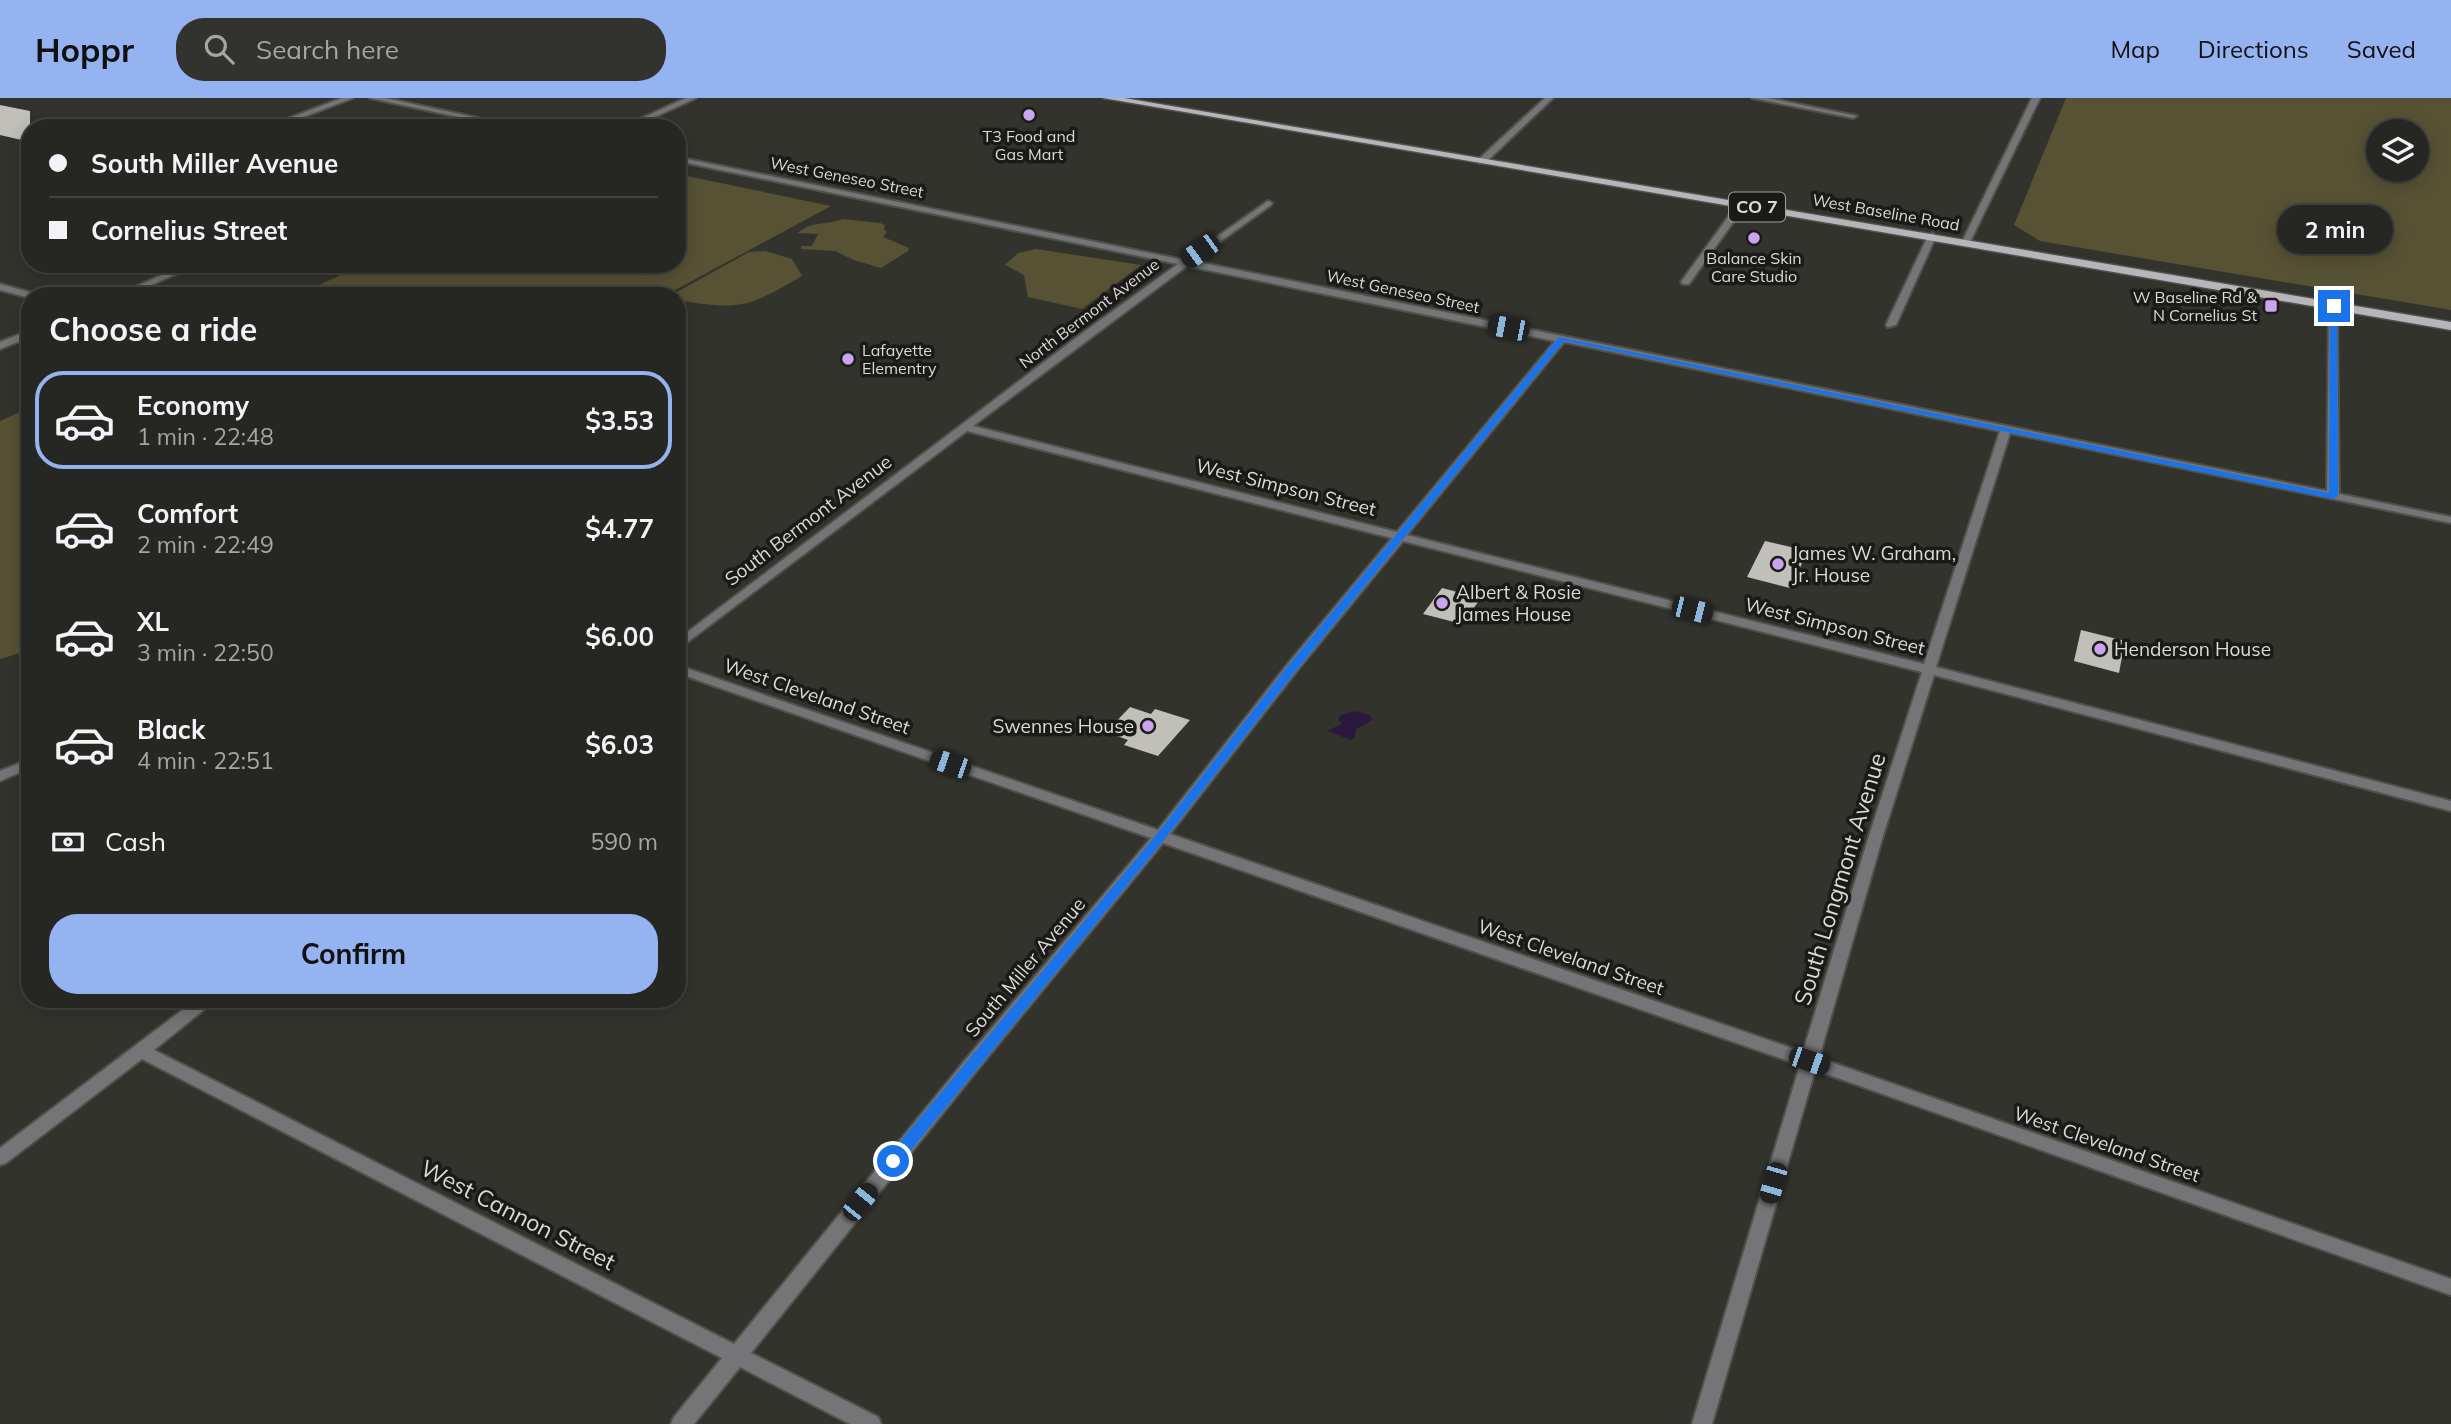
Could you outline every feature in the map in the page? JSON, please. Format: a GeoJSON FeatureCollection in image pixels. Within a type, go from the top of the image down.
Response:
{"type":"FeatureCollection","features":[{"type":"Feature","properties":{"kind":"main road","name":"West Baseline Road"},"geometry":{"type":"LineString","coordinates":[[1108,98],[2451,326]]}},
{"type":"Feature","properties":{"kind":"street"},"geometry":{"type":"LineString","coordinates":[[292,119],[349,98]]}},
{"type":"Feature","properties":{"kind":"street"},"geometry":{"type":"LineString","coordinates":[[374,98],[477,119]]}},
{"type":"Feature","properties":{"kind":"street"},"geometry":{"type":"LineString","coordinates":[[644,119],[692,98]]}},
{"type":"Feature","properties":{"kind":"street"},"geometry":{"type":"LineString","coordinates":[[1482,161],[1549,98]]}},
{"type":"Feature","properties":{"kind":"street"},"geometry":{"type":"LineString","coordinates":[[1756,98],[1853,116]]}},
{"type":"Feature","properties":{"kind":"street"},"geometry":{"type":"LineString","coordinates":[[1966,242],[2036,98]]}},
{"type":"Feature","properties":{"kind":"street","name":"West Geneseo Street"},"geometry":{"type":"LineString","coordinates":[[686,161],[2451,520]]}},
{"type":"Feature","properties":{"kind":"street","name":"North Bermont Avenue"},"geometry":{"type":"LineString","coordinates":[[965,427],[1268,203]]}},
{"type":"Feature","properties":{"kind":"street"},"geometry":{"type":"LineString","coordinates":[[1686,282],[1742,204]]}},
{"type":"Feature","properties":{"kind":"street"},"geometry":{"type":"LineString","coordinates":[[1891,325],[1932,236]]}},
{"type":"Feature","properties":{"kind":"street"},"geometry":{"type":"LineString","coordinates":[[140,287],[173,273]]}},
{"type":"Feature","properties":{"kind":"street"},"geometry":{"type":"LineString","coordinates":[[0,287],[21,293]]}},
{"type":"Feature","properties":{"kind":"street"},"geometry":{"type":"LineString","coordinates":[[2333,496],[2334,306]]}},
{"type":"Feature","properties":{"kind":"street"},"geometry":{"type":"LineString","coordinates":[[0,346],[21,337]]}},
{"type":"Feature","properties":{"kind":"street","name":"South Miller Avenue"},"geometry":{"type":"LineString","coordinates":[[681,1424],[976,1058],[1160,837],[1400,535],[1562,338]]}},
{"type":"Feature","properties":{"kind":"street","name":"West Simpson Street"},"geometry":{"type":"LineString","coordinates":[[965,427],[1931,670],[2451,806]]}},
{"type":"Feature","properties":{"kind":"street","name":"South Bermont Avenue"},"geometry":{"type":"LineString","coordinates":[[686,639],[965,427]]}},
{"type":"Feature","properties":{"kind":"street","name":"South Longmont Avenue"},"geometry":{"type":"LineString","coordinates":[[1702,1424],[1874,839],[1931,670],[2006,429]]}},
{"type":"Feature","properties":{"kind":"street","name":"West Cleveland Street"},"geometry":{"type":"LineString","coordinates":[[686,672],[1809,1061],[2451,1287]]}},
{"type":"Feature","properties":{"kind":"street"},"geometry":{"type":"LineString","coordinates":[[0,776],[21,767]]}},
{"type":"Feature","properties":{"kind":"street"},"geometry":{"type":"LineString","coordinates":[[0,1158],[197,1008]]}},
{"type":"Feature","properties":{"kind":"street","name":"West Cannon Street"},"geometry":{"type":"LineString","coordinates":[[141,1051],[871,1424]]}},
{"type":"Feature","properties":{"kind":"shaded area"},"geometry":{"type":"Polygon","coordinates":[[[2066,98],[2451,98],[2451,310],[2040,241],[2014,225],[2066,98]]]}},
{"type":"Feature","properties":{"kind":"shaded area"},"geometry":{"type":"Polygon","coordinates":[[[686,176],[831,206],[681,287],[315,287],[345,273],[686,273],[686,176]]]}},
{"type":"Feature","properties":{"kind":"shaded area"},"geometry":{"type":"Polygon","coordinates":[[[842,219],[885,225],[884,230],[887,232],[883,237],[909,248],[908,251],[881,268],[835,251],[801,249],[801,246],[812,246],[818,234],[798,233],[803,229],[842,219]]]}},
{"type":"Feature","properties":{"kind":"shaded area"},"geometry":{"type":"Polygon","coordinates":[[[1036,249],[1141,265],[1082,309],[1028,297],[1024,275],[1005,265],[1018,253],[1036,249]]]}},
{"type":"Feature","properties":{"kind":"shaded area"},"geometry":{"type":"Polygon","coordinates":[[[765,251],[792,259],[802,276],[771,294],[746,303],[719,305],[686,301],[686,287],[749,252],[765,251]]]}},
{"type":"Feature","properties":{"kind":"shaded area"},"geometry":{"type":"Polygon","coordinates":[[[21,412],[21,653],[0,659],[0,421],[21,412]]]}},
{"type":"Feature","properties":{"kind":"shaded area"},"geometry":{"type":"Polygon","coordinates":[[[1355,711],[1370,715],[1372,720],[1356,729],[1355,737],[1351,740],[1327,731],[1342,724],[1338,719],[1341,715],[1355,711]]]}},
{"type":"Feature","properties":{"kind":"building"},"geometry":{"type":"Polygon","coordinates":[[[0,105],[30,111],[30,119],[21,119],[21,140],[0,135],[0,105]]]}},
{"type":"Feature","properties":{"kind":"building","name":"James W. Graham, Jr. House"},"geometry":{"type":"Polygon","coordinates":[[[1765,541],[1808,551],[1790,588],[1747,577],[1765,541]]]}},
{"type":"Feature","properties":{"kind":"building","name":"Albert & Rosie James House"},"geometry":{"type":"Polygon","coordinates":[[[1442,588],[1481,598],[1462,624],[1423,614],[1442,588]]]}},
{"type":"Feature","properties":{"kind":"building","name":"Henderson House"},"geometry":{"type":"Polygon","coordinates":[[[2081,630],[2125,641],[2119,673],[2074,661],[2081,630]]]}},
{"type":"Feature","properties":{"kind":"building","name":"Swennes House"},"geometry":{"type":"Polygon","coordinates":[[[1130,707],[1151,714],[1155,709],[1190,720],[1158,756],[1124,745],[1128,740],[1106,732],[1130,707]]]}},
{"type":"Feature","properties":{"kind":"place","name":"T3 Food and Gas Mart"},"geometry":{"type":"Point","coordinates":[1029,115]}},
{"type":"Feature","properties":{"kind":"place","name":"Balance Skin Care Studio"},"geometry":{"type":"Point","coordinates":[1754,238]}},
{"type":"Feature","properties":{"kind":"place","name":"W Baseline Rd & N Cornelius St"},"geometry":{"type":"Point","coordinates":[2271,306]}},
{"type":"Feature","properties":{"kind":"place","name":"Lafayette Elementry"},"geometry":{"type":"Point","coordinates":[848,359]}},
{"type":"Feature","properties":{"kind":"place","name":"James W. Graham, Jr. House"},"geometry":{"type":"Point","coordinates":[1778,564]}},
{"type":"Feature","properties":{"kind":"place","name":"Albert & Rosie James House"},"geometry":{"type":"Point","coordinates":[1442,603]}},
{"type":"Feature","properties":{"kind":"place","name":"Henderson House"},"geometry":{"type":"Point","coordinates":[2100,649]}},
{"type":"Feature","properties":{"kind":"place","name":"Swennes House"},"geometry":{"type":"Point","coordinates":[1148,726]}},
{"type":"Feature","properties":{"kind":"route"},"geometry":{"type":"LineString","coordinates":[[893,1161],[1160,837],[1291,669],[1562,338],[2333,496],[2334,306]]}}]}
